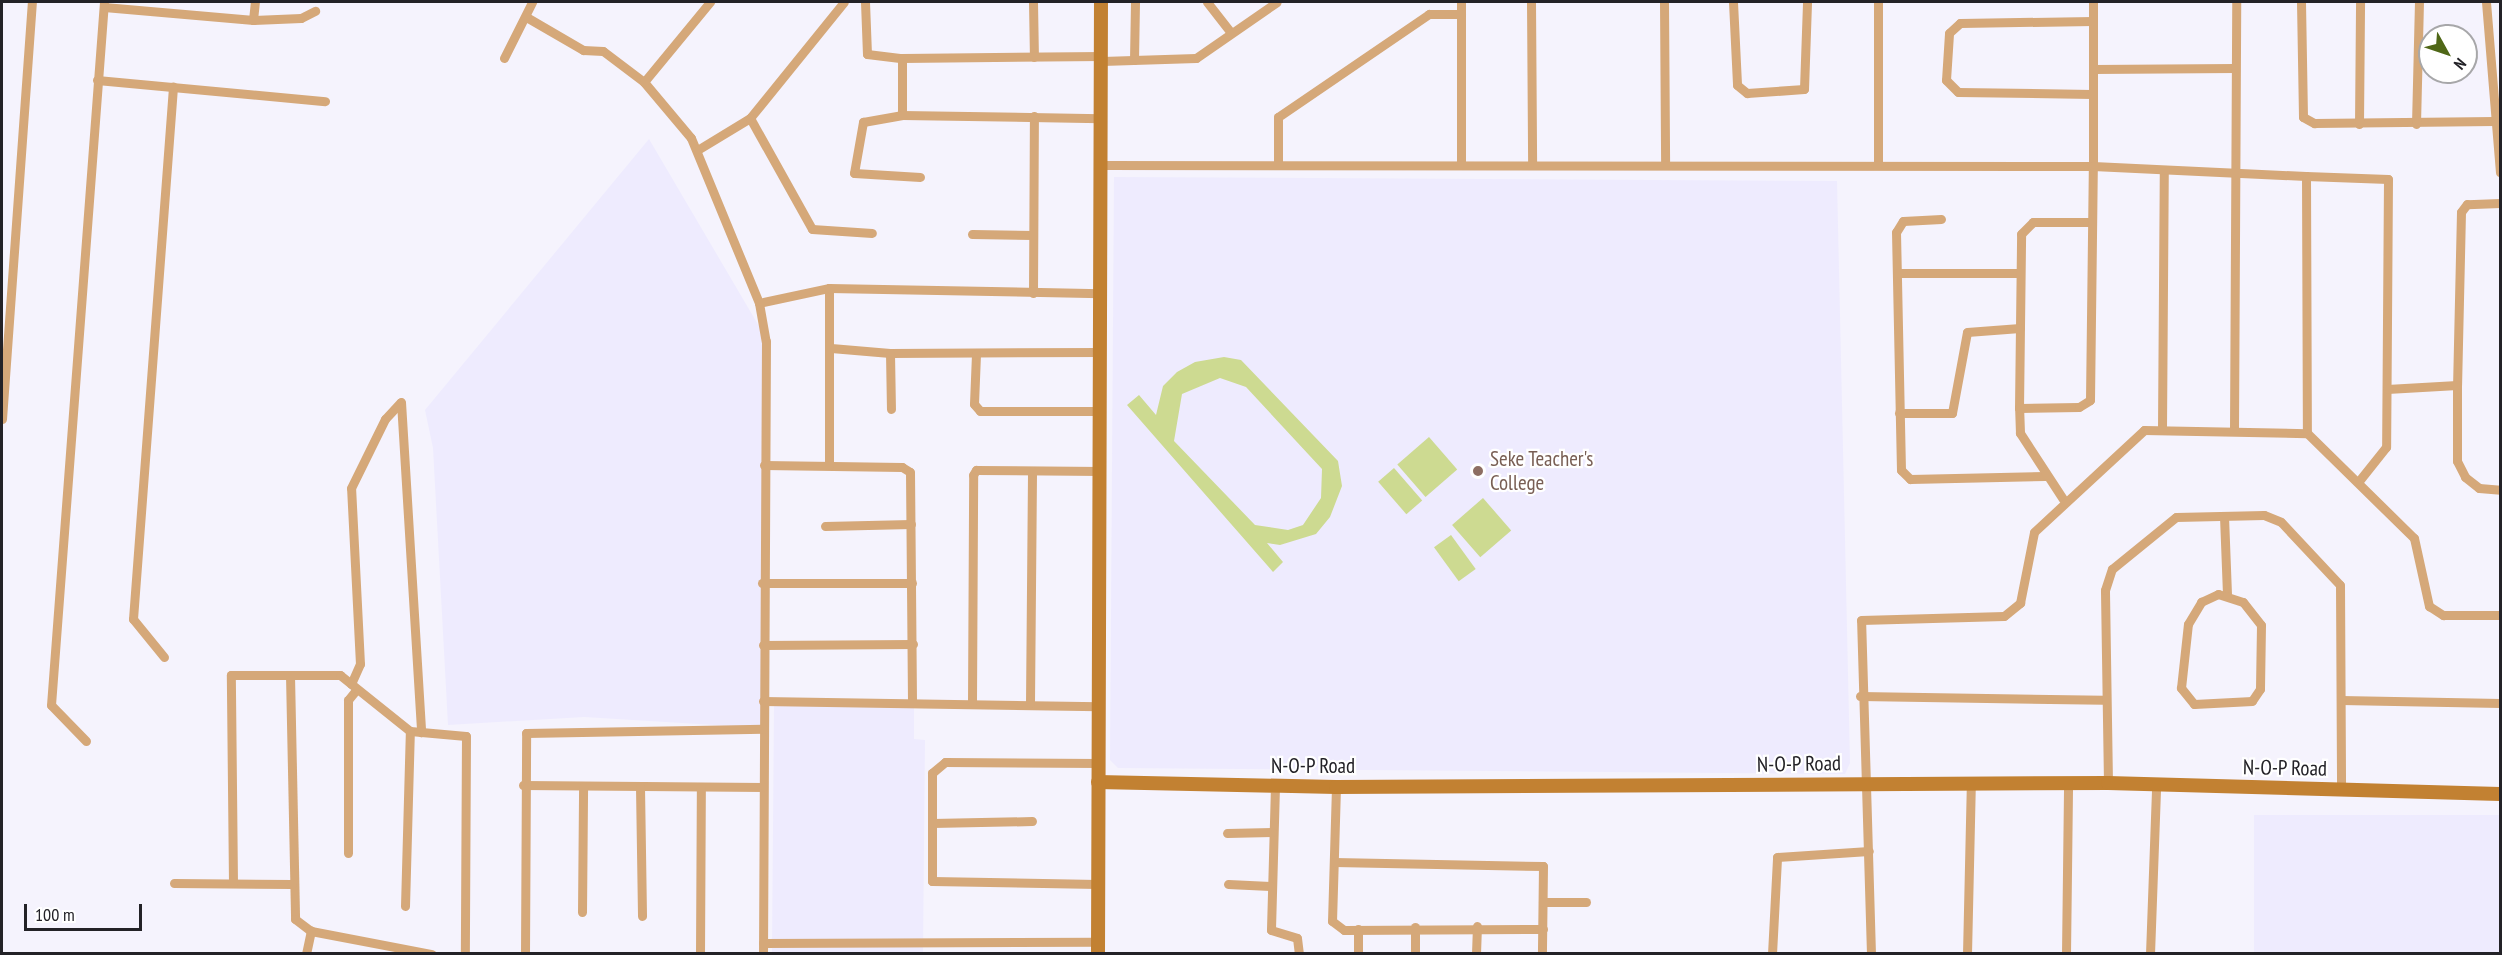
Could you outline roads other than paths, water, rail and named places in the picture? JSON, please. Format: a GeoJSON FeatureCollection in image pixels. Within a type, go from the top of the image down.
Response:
{"type":"FeatureCollection","features":[{"type":"Feature","properties":{"kind":"street"},"geometry":{"type":"LineString","coordinates":[[2,419],[32,2]]}},
{"type":"Feature","properties":{"kind":"street"},"geometry":{"type":"LineString","coordinates":[[253,20],[255,2]]}},
{"type":"Feature","properties":{"kind":"street"},"geometry":{"type":"LineString","coordinates":[[504,58],[528,18],[532,2]]}},
{"type":"Feature","properties":{"kind":"street"},"geometry":{"type":"LineString","coordinates":[[699,149],[750,118],[844,2]]}},
{"type":"Feature","properties":{"kind":"street"},"geometry":{"type":"LineString","coordinates":[[866,2],[869,57],[1034,57],[1134,60],[1196,58],[1277,2]]}},
{"type":"Feature","properties":{"kind":"street"},"geometry":{"type":"LineString","coordinates":[[1033,2],[1034,57]]}},
{"type":"Feature","properties":{"kind":"street"},"geometry":{"type":"LineString","coordinates":[[528,18],[583,50],[603,51],[644,82],[699,149],[759,303],[766,341],[762,583],[763,948],[945,950],[1097,948],[1103,165],[1101,2]]}},
{"type":"Feature","properties":{"kind":"street"},"geometry":{"type":"LineString","coordinates":[[1134,60],[1135,2]]}},
{"type":"Feature","properties":{"kind":"street"},"geometry":{"type":"LineString","coordinates":[[1208,2],[1231,33]]}},
{"type":"Feature","properties":{"kind":"street"},"geometry":{"type":"LineString","coordinates":[[1461,2],[1461,163]]}},
{"type":"Feature","properties":{"kind":"street"},"geometry":{"type":"LineString","coordinates":[[1531,2],[1532,164]]}},
{"type":"Feature","properties":{"kind":"street"},"geometry":{"type":"LineString","coordinates":[[1664,2],[1665,162]]}},
{"type":"Feature","properties":{"kind":"street"},"geometry":{"type":"LineString","coordinates":[[1733,2],[1737,85],[1747,93],[1783,93],[1801,92],[1806,85],[1808,2]]}},
{"type":"Feature","properties":{"kind":"street"},"geometry":{"type":"LineString","coordinates":[[1878,2],[1878,163]]}},
{"type":"Feature","properties":{"kind":"street"},"geometry":{"type":"LineString","coordinates":[[2019,408],[2079,407],[2090,400],[2093,2]]}},
{"type":"Feature","properties":{"kind":"street"},"geometry":{"type":"LineString","coordinates":[[2234,431],[2236,2]]}},
{"type":"Feature","properties":{"kind":"street"},"geometry":{"type":"LineString","coordinates":[[2301,2],[2303,117],[2314,123],[2359,124],[2494,121]]}},
{"type":"Feature","properties":{"kind":"street"},"geometry":{"type":"LineString","coordinates":[[2359,124],[2360,2]]}},
{"type":"Feature","properties":{"kind":"street"},"geometry":{"type":"LineString","coordinates":[[2416,124],[2420,2]]}},
{"type":"Feature","properties":{"kind":"street"},"geometry":{"type":"LineString","coordinates":[[2486,2],[2500,172]]}},
{"type":"Feature","properties":{"kind":"street"},"geometry":{"type":"LineString","coordinates":[[644,82],[705,3]]}},
{"type":"Feature","properties":{"kind":"street"},"geometry":{"type":"LineString","coordinates":[[86,741],[51,705],[104,4],[177,6],[253,20],[301,18],[315,11]]}},
{"type":"Feature","properties":{"kind":"street"},"geometry":{"type":"LineString","coordinates":[[1278,164],[1278,117],[1429,14],[1461,14]]}},
{"type":"Feature","properties":{"kind":"street"},"geometry":{"type":"LineString","coordinates":[[2092,94],[1958,92],[1946,80],[1949,33],[1960,22],[2093,21]]}},
{"type":"Feature","properties":{"kind":"street"},"geometry":{"type":"LineString","coordinates":[[902,58],[902,115]]}},
{"type":"Feature","properties":{"kind":"street"},"geometry":{"type":"LineString","coordinates":[[2093,69],[2235,68]]}},
{"type":"Feature","properties":{"kind":"street"},"geometry":{"type":"LineString","coordinates":[[98,80],[325,101]]}},
{"type":"Feature","properties":{"kind":"street"},"geometry":{"type":"LineString","coordinates":[[164,657],[133,619],[173,87]]}},
{"type":"Feature","properties":{"kind":"street"},"geometry":{"type":"LineString","coordinates":[[920,177],[862,178],[852,166],[862,122],[902,115],[1101,118]]}},
{"type":"Feature","properties":{"kind":"street"},"geometry":{"type":"LineString","coordinates":[[1033,293],[1034,116]]}},
{"type":"Feature","properties":{"kind":"street"},"geometry":{"type":"LineString","coordinates":[[750,118],[812,229],[872,233]]}},
{"type":"Feature","properties":{"kind":"street"},"geometry":{"type":"LineString","coordinates":[[1103,165],[1878,163],[2092,166],[2388,178],[2385,447],[2359,481]]}},
{"type":"Feature","properties":{"kind":"street"},"geometry":{"type":"LineString","coordinates":[[2162,429],[2164,170]]}},
{"type":"Feature","properties":{"kind":"street"},"geometry":{"type":"LineString","coordinates":[[2306,176],[2307,433]]}},
{"type":"Feature","properties":{"kind":"street"},"geometry":{"type":"LineString","coordinates":[[2500,203],[2467,204],[2461,212],[2457,385],[2457,461],[2465,477],[2480,488],[2500,490]]}},
{"type":"Feature","properties":{"kind":"street"},"geometry":{"type":"LineString","coordinates":[[1941,219],[1900,222],[1898,273],[1900,464],[1910,479],[2045,476]]}},
{"type":"Feature","properties":{"kind":"street"},"geometry":{"type":"LineString","coordinates":[[2063,500],[2045,476],[2020,434],[2018,273],[2021,234],[2028,225],[2092,222]]}},
{"type":"Feature","properties":{"kind":"street"},"geometry":{"type":"LineString","coordinates":[[972,234],[1033,235]]}},
{"type":"Feature","properties":{"kind":"street"},"geometry":{"type":"LineString","coordinates":[[1898,273],[2018,273]]}},
{"type":"Feature","properties":{"kind":"street"},"geometry":{"type":"LineString","coordinates":[[759,303],[829,288],[1101,293]]}},
{"type":"Feature","properties":{"kind":"street"},"geometry":{"type":"LineString","coordinates":[[829,288],[831,348],[829,465]]}},
{"type":"Feature","properties":{"kind":"street"},"geometry":{"type":"LineString","coordinates":[[1899,412],[1953,413],[1967,332],[2019,328]]}},
{"type":"Feature","properties":{"kind":"street"},"geometry":{"type":"LineString","coordinates":[[831,348],[890,353],[1101,352]]}},
{"type":"Feature","properties":{"kind":"street"},"geometry":{"type":"LineString","coordinates":[[890,353],[891,409]]}},
{"type":"Feature","properties":{"kind":"street"},"geometry":{"type":"LineString","coordinates":[[976,354],[974,404],[980,411],[1100,411]]}},
{"type":"Feature","properties":{"kind":"street"},"geometry":{"type":"LineString","coordinates":[[2387,389],[2457,385]]}},
{"type":"Feature","properties":{"kind":"street"},"geometry":{"type":"LineString","coordinates":[[348,853],[348,700],[360,664],[351,488],[381,426],[401,402],[421,732]]}},
{"type":"Feature","properties":{"kind":"street"},"geometry":{"type":"LineString","coordinates":[[1871,954],[1869,851],[1863,785],[1860,696],[1861,620],[2004,616],[2020,603],[2030,540],[2063,500],[2133,436],[2162,429],[2307,433],[2359,481],[2414,537],[2429,606],[2443,615],[2500,615]]}},
{"type":"Feature","properties":{"kind":"street"},"geometry":{"type":"LineString","coordinates":[[764,465],[907,468],[912,476],[912,701]]}},
{"type":"Feature","properties":{"kind":"street"},"geometry":{"type":"LineString","coordinates":[[972,702],[971,480],[976,470],[1101,471]]}},
{"type":"Feature","properties":{"kind":"street"},"geometry":{"type":"LineString","coordinates":[[1030,703],[1032,471]]}},
{"type":"Feature","properties":{"kind":"street"},"geometry":{"type":"LineString","coordinates":[[2224,516],[2227,594]]}},
{"type":"Feature","properties":{"kind":"street"},"geometry":{"type":"LineString","coordinates":[[2108,783],[2103,700],[2105,590],[2112,569],[2170,519],[2224,516],[2273,517],[2335,574],[2342,595],[2341,790]]}},
{"type":"Feature","properties":{"kind":"street"},"geometry":{"type":"LineString","coordinates":[[825,526],[911,524]]}},
{"type":"Feature","properties":{"kind":"street"},"geometry":{"type":"LineString","coordinates":[[762,583],[912,583]]}},
{"type":"Feature","properties":{"kind":"street"},"geometry":{"type":"LineString","coordinates":[[2227,594],[2248,606],[2260,624],[2259,694],[2246,702],[2194,704],[2181,688],[2188,624],[2201,602],[2227,594]]}},
{"type":"Feature","properties":{"kind":"street"},"geometry":{"type":"LineString","coordinates":[[763,645],[913,644]]}},
{"type":"Feature","properties":{"kind":"street"},"geometry":{"type":"LineString","coordinates":[[233,884],[231,675],[340,675],[410,731],[459,732],[469,744],[465,954]]}},
{"type":"Feature","properties":{"kind":"street"},"geometry":{"type":"LineString","coordinates":[[290,675],[292,884],[298,893],[291,910],[311,932],[432,954]]}},
{"type":"Feature","properties":{"kind":"street"},"geometry":{"type":"LineString","coordinates":[[1860,696],[2103,700]]}},
{"type":"Feature","properties":{"kind":"street"},"geometry":{"type":"LineString","coordinates":[[2342,700],[2500,703]]}},
{"type":"Feature","properties":{"kind":"street"},"geometry":{"type":"LineString","coordinates":[[763,701],[912,701],[1099,706]]}},
{"type":"Feature","properties":{"kind":"street"},"geometry":{"type":"LineString","coordinates":[[525,954],[522,741],[531,730],[763,729]]}},
{"type":"Feature","properties":{"kind":"street"},"geometry":{"type":"LineString","coordinates":[[405,906],[410,731]]}},
{"type":"Feature","properties":{"kind":"street"},"geometry":{"type":"LineString","coordinates":[[1097,884],[932,881],[932,773],[938,764],[1099,763]]}},
{"type":"Feature","properties":{"kind":"street","name":"N-O-P Road"},"geometry":{"type":"LineString","coordinates":[[1098,782],[1336,787],[2108,783],[2156,787],[2500,794]]}},
{"type":"Feature","properties":{"kind":"street"},"geometry":{"type":"LineString","coordinates":[[1967,954],[1971,784]]}},
{"type":"Feature","properties":{"kind":"street"},"geometry":{"type":"LineString","coordinates":[[2066,954],[2068,784]]}},
{"type":"Feature","properties":{"kind":"street"},"geometry":{"type":"LineString","coordinates":[[523,785],[763,787]]}},
{"type":"Feature","properties":{"kind":"street"},"geometry":{"type":"LineString","coordinates":[[1275,786],[1270,930],[1297,938],[1299,954]]}},
{"type":"Feature","properties":{"kind":"street"},"geometry":{"type":"LineString","coordinates":[[582,912],[583,787]]}},
{"type":"Feature","properties":{"kind":"street"},"geometry":{"type":"LineString","coordinates":[[640,787],[642,916]]}},
{"type":"Feature","properties":{"kind":"street"},"geometry":{"type":"LineString","coordinates":[[700,954],[701,787]]}},
{"type":"Feature","properties":{"kind":"street"},"geometry":{"type":"LineString","coordinates":[[1336,787],[1332,921],[1344,930],[1477,926],[1542,929]]}},
{"type":"Feature","properties":{"kind":"street"},"geometry":{"type":"LineString","coordinates":[[2150,954],[2156,787]]}},
{"type":"Feature","properties":{"kind":"street"},"geometry":{"type":"LineString","coordinates":[[932,823],[1032,821]]}},
{"type":"Feature","properties":{"kind":"street"},"geometry":{"type":"LineString","coordinates":[[1227,833],[1272,832]]}},
{"type":"Feature","properties":{"kind":"street"},"geometry":{"type":"LineString","coordinates":[[1772,954],[1777,857],[1869,851]]}},
{"type":"Feature","properties":{"kind":"street"},"geometry":{"type":"LineString","coordinates":[[1334,862],[1543,866],[1542,954]]}},
{"type":"Feature","properties":{"kind":"street"},"geometry":{"type":"LineString","coordinates":[[174,883],[292,884]]}},
{"type":"Feature","properties":{"kind":"street"},"geometry":{"type":"LineString","coordinates":[[1228,884],[1270,886]]}},
{"type":"Feature","properties":{"kind":"street"},"geometry":{"type":"LineString","coordinates":[[1544,902],[1586,902]]}},
{"type":"Feature","properties":{"kind":"street"},"geometry":{"type":"LineString","coordinates":[[1476,954],[1477,926]]}},
{"type":"Feature","properties":{"kind":"street"},"geometry":{"type":"LineString","coordinates":[[1415,927],[1415,954]]}},
{"type":"Feature","properties":{"kind":"street"},"geometry":{"type":"LineString","coordinates":[[1358,930],[1358,954]]}},
{"type":"Feature","properties":{"kind":"street"},"geometry":{"type":"LineString","coordinates":[[306,954],[311,932]]}},
{"type":"Feature","properties":{"kind":"place","name":"Seke Teacher's College"},"geometry":{"type":"Point","coordinates":[1478,471]}}]}
